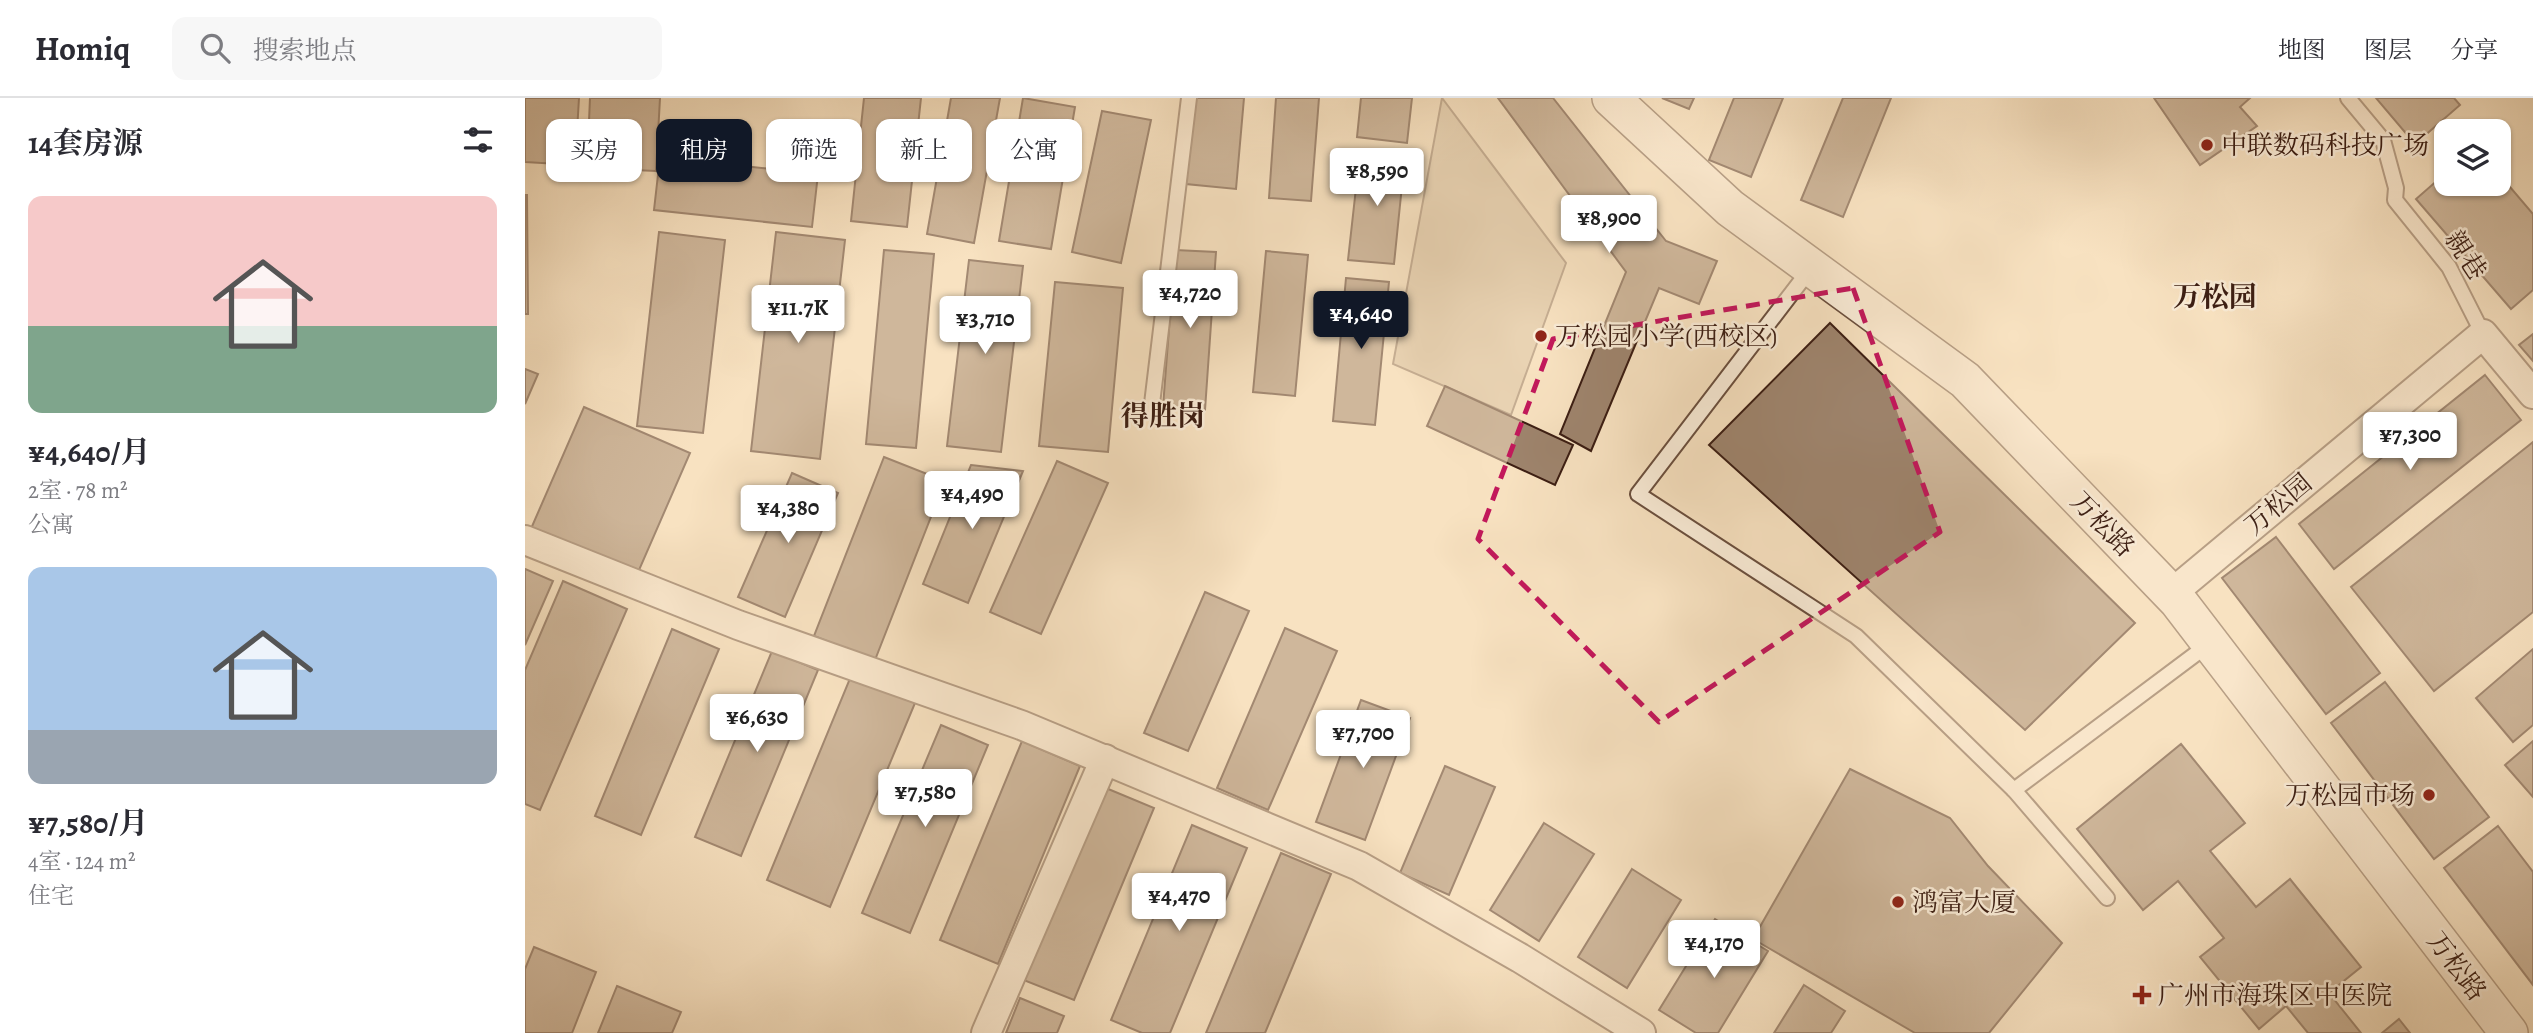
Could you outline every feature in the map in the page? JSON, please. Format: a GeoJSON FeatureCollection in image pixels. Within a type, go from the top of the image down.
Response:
{"type":"FeatureCollection","features":[{"type":"Feature","properties":{"kind":"street","name":"万松路"},"geometry":{"type":"LineString","coordinates":[[1611,98],[1730,208],[1965,380],[2171,594],[2509,1033]]}},
{"type":"Feature","properties":{"kind":"street"},"geometry":{"type":"LineString","coordinates":[[2483,334],[2533,394]]}},
{"type":"Feature","properties":{"kind":"street","name":"万松园"},"geometry":{"type":"LineString","coordinates":[[2171,594],[2483,334]]}},
{"type":"Feature","properties":{"kind":"street"},"geometry":{"type":"LineString","coordinates":[[525,540],[737,625],[1021,725],[1359,866],[1520,958],[1641,1033]]}},
{"type":"Feature","properties":{"kind":"street"},"geometry":{"type":"LineString","coordinates":[[986,1033],[1105,759]]}},
{"type":"Feature","properties":{"kind":"lane"},"geometry":{"type":"LineString","coordinates":[[1151,412],[1189,98]]}},
{"type":"Feature","properties":{"kind":"lane","name":"親巷"},"geometry":{"type":"LineString","coordinates":[[2348,98],[2383,140],[2396,188],[2395,200],[2449,267],[2483,334]]}},
{"type":"Feature","properties":{"kind":"lane"},"geometry":{"type":"LineString","coordinates":[[1811,268],[1637,494],[1856,636],[2014,790],[2107,898]]}},
{"type":"Feature","properties":{"kind":"lane"},"geometry":{"type":"LineString","coordinates":[[2014,790],[2210,643]]}},
{"type":"Feature","properties":{"kind":"highlighted area"},"geometry":{"type":"Polygon","coordinates":[[[1853,288],[1940,532],[1659,722],[1478,539],[1553,339],[1853,288]]]}},
{"type":"Feature","properties":{"kind":"shaded area"},"geometry":{"type":"Polygon","coordinates":[[[1442,98],[1566,263],[1511,415],[1393,364],[1442,98]]]}},
{"type":"Feature","properties":{"kind":"building"},"geometry":{"type":"Polygon","coordinates":[[[525,98],[579,98],[578,119],[546,119],[546,163],[525,162],[525,98]]]}},
{"type":"Feature","properties":{"kind":"building"},"geometry":{"type":"Polygon","coordinates":[[[590,98],[660,98],[659,119],[656,119],[656,171],[642,170],[642,119],[589,119],[590,98]]]}},
{"type":"Feature","properties":{"kind":"building"},"geometry":{"type":"Polygon","coordinates":[[[864,98],[921,98],[919,119],[876,119],[876,182],[912,182],[907,227],[851,221],[855,182],[862,182],[864,98]]]}},
{"type":"Feature","properties":{"kind":"building"},"geometry":{"type":"Polygon","coordinates":[[[951,98],[1000,98],[996,119],[986,119],[986,176],[974,243],[927,234],[936,182],[972,182],[972,119],[947,119],[951,98]]]}},
{"type":"Feature","properties":{"kind":"building"},"geometry":{"type":"Polygon","coordinates":[[[1023,98],[1075,107],[1073,119],[1019,119],[1023,98]]]}},
{"type":"Feature","properties":{"kind":"building"},"geometry":{"type":"Polygon","coordinates":[[[1194,98],[1244,98],[1236,189],[1186,184],[1194,98]]]}},
{"type":"Feature","properties":{"kind":"building"},"geometry":{"type":"Polygon","coordinates":[[[1276,98],[1319,98],[1311,201],[1269,198],[1276,98]]]}},
{"type":"Feature","properties":{"kind":"building"},"geometry":{"type":"Polygon","coordinates":[[[1361,98],[1412,98],[1407,143],[1357,137],[1361,98]]]}},
{"type":"Feature","properties":{"kind":"building"},"geometry":{"type":"Polygon","coordinates":[[[1498,98],[1553,98],[1666,241],[1717,261],[1699,304],[1659,288],[1591,451],[1560,434],[1626,272],[1498,98]]]}},
{"type":"Feature","properties":{"kind":"building"},"geometry":{"type":"Polygon","coordinates":[[[1662,98],[1694,98],[1689,109],[1662,98]]]}},
{"type":"Feature","properties":{"kind":"building"},"geometry":{"type":"Polygon","coordinates":[[[1734,98],[1783,98],[1751,177],[1709,160],[1734,98]]]}},
{"type":"Feature","properties":{"kind":"building"},"geometry":{"type":"Polygon","coordinates":[[[1843,98],[1891,98],[1843,217],[1801,200],[1843,98]]]}},
{"type":"Feature","properties":{"kind":"building","name":"中联数码科技广场"},"geometry":{"type":"Polygon","coordinates":[[[2154,98],[2250,98],[2240,107],[2257,126],[2200,165],[2154,98]]]}},
{"type":"Feature","properties":{"kind":"building"},"geometry":{"type":"Polygon","coordinates":[[[2376,98],[2454,98],[2460,105],[2444,119],[2434,119],[2434,128],[2415,144],[2376,98]]]}},
{"type":"Feature","properties":{"kind":"building"},"geometry":{"type":"Polygon","coordinates":[[[1102,111],[1151,120],[1121,263],[1072,252],[1102,111]]]}},
{"type":"Feature","properties":{"kind":"building"},"geometry":{"type":"Polygon","coordinates":[[[1360,152],[1405,156],[1394,264],[1348,260],[1360,152]]]}},
{"type":"Feature","properties":{"kind":"building"},"geometry":{"type":"Polygon","coordinates":[[[752,167],[766,168],[766,182],[817,182],[812,227],[654,210],[657,182],[752,182],[752,167]]]}},
{"type":"Feature","properties":{"kind":"building"},"geometry":{"type":"Polygon","coordinates":[[[1009,182],[1062,182],[1051,249],[999,241],[1009,182]]]}},
{"type":"Feature","properties":{"kind":"building"},"geometry":{"type":"Polygon","coordinates":[[[2434,183],[2434,196],[2511,196],[2511,188],[2533,214],[2533,290],[2511,309],[2416,199],[2434,183]]]}},
{"type":"Feature","properties":{"kind":"building"},"geometry":{"type":"Polygon","coordinates":[[[527,195],[528,314],[525,314],[527,195]]]}},
{"type":"Feature","properties":{"kind":"building"},"geometry":{"type":"Polygon","coordinates":[[[659,232],[725,240],[703,433],[637,426],[659,232]]]}},
{"type":"Feature","properties":{"kind":"building"},"geometry":{"type":"Polygon","coordinates":[[[776,232],[845,240],[820,459],[751,451],[776,232]]]}},
{"type":"Feature","properties":{"kind":"building"},"geometry":{"type":"Polygon","coordinates":[[[884,250],[934,254],[916,448],[866,444],[884,250]]]}},
{"type":"Feature","properties":{"kind":"building"},"geometry":{"type":"Polygon","coordinates":[[[1175,250],[1216,252],[1205,410],[1163,407],[1175,250]]]}},
{"type":"Feature","properties":{"kind":"building"},"geometry":{"type":"Polygon","coordinates":[[[1266,251],[1308,255],[1295,396],[1253,392],[1266,251]]]}},
{"type":"Feature","properties":{"kind":"building"},"geometry":{"type":"Polygon","coordinates":[[[969,260],[1023,266],[1001,452],[947,446],[969,260]]]}},
{"type":"Feature","properties":{"kind":"building"},"geometry":{"type":"Polygon","coordinates":[[[1346,278],[1389,282],[1375,425],[1333,421],[1346,278]]]}},
{"type":"Feature","properties":{"kind":"building"},"geometry":{"type":"Polygon","coordinates":[[[1055,282],[1123,288],[1108,452],[1039,446],[1055,282]]]}},
{"type":"Feature","properties":{"kind":"building"},"geometry":{"type":"Polygon","coordinates":[[[1830,323],[2135,623],[2025,730],[1709,445],[1830,323]]]}},
{"type":"Feature","properties":{"kind":"building"},"geometry":{"type":"Polygon","coordinates":[[[2533,334],[2533,361],[2519,345],[2533,334]]]}},
{"type":"Feature","properties":{"kind":"building"},"geometry":{"type":"Polygon","coordinates":[[[525,369],[538,374],[525,404],[525,369]]]}},
{"type":"Feature","properties":{"kind":"building"},"geometry":{"type":"Polygon","coordinates":[[[2485,375],[2521,420],[2334,569],[2299,524],[2485,375]]]}},
{"type":"Feature","properties":{"kind":"building"},"geometry":{"type":"Polygon","coordinates":[[[1445,386],[1573,445],[1555,485],[1427,426],[1445,386]]]}},
{"type":"Feature","properties":{"kind":"building"},"geometry":{"type":"Polygon","coordinates":[[[584,407],[690,453],[636,577],[530,531],[584,407]]]}},
{"type":"Feature","properties":{"kind":"building"},"geometry":{"type":"Polygon","coordinates":[[[2533,442],[2533,612],[2434,691],[2351,587],[2533,442]]]}},
{"type":"Feature","properties":{"kind":"building"},"geometry":{"type":"Polygon","coordinates":[[[884,457],[945,481],[875,660],[814,636],[884,457]]]}},
{"type":"Feature","properties":{"kind":"building"},"geometry":{"type":"Polygon","coordinates":[[[1057,461],[1108,483],[1041,634],[990,612],[1057,461]]]}},
{"type":"Feature","properties":{"kind":"building"},"geometry":{"type":"Polygon","coordinates":[[[971,465],[1023,471],[968,603],[923,584],[971,465]]]}},
{"type":"Feature","properties":{"kind":"building"},"geometry":{"type":"Polygon","coordinates":[[[792,473],[838,493],[785,617],[738,597],[792,473]]]}},
{"type":"Feature","properties":{"kind":"building"},"geometry":{"type":"Polygon","coordinates":[[[2276,537],[2380,673],[2326,714],[2222,578],[2276,537]]]}},
{"type":"Feature","properties":{"kind":"building"},"geometry":{"type":"Polygon","coordinates":[[[525,569],[553,581],[525,645],[525,569]]]}},
{"type":"Feature","properties":{"kind":"building"},"geometry":{"type":"Polygon","coordinates":[[[563,581],[627,609],[540,810],[525,804],[525,670],[563,581]]]}},
{"type":"Feature","properties":{"kind":"building"},"geometry":{"type":"Polygon","coordinates":[[[1205,592],[1249,611],[1188,751],[1144,733],[1205,592]]]}},
{"type":"Feature","properties":{"kind":"building"},"geometry":{"type":"Polygon","coordinates":[[[1285,628],[1337,651],[1268,810],[1217,788],[1285,628]]]}},
{"type":"Feature","properties":{"kind":"building"},"geometry":{"type":"Polygon","coordinates":[[[672,629],[719,649],[641,835],[595,816],[672,629]]]}},
{"type":"Feature","properties":{"kind":"building"},"geometry":{"type":"Polygon","coordinates":[[[2533,649],[2533,725],[2513,742],[2476,698],[2533,649]]]}},
{"type":"Feature","properties":{"kind":"building"},"geometry":{"type":"Polygon","coordinates":[[[772,651],[818,670],[741,856],[695,837],[772,651]]]}},
{"type":"Feature","properties":{"kind":"building"},"geometry":{"type":"Polygon","coordinates":[[[851,676],[915,703],[830,907],[767,880],[851,676]]]}},
{"type":"Feature","properties":{"kind":"building"},"geometry":{"type":"Polygon","coordinates":[[[2385,682],[2489,817],[2434,859],[2331,723],[2385,682]]]}},
{"type":"Feature","properties":{"kind":"building"},"geometry":{"type":"Polygon","coordinates":[[[1361,700],[1410,718],[1365,840],[1316,822],[1361,700]]]}},
{"type":"Feature","properties":{"kind":"building"},"geometry":{"type":"Polygon","coordinates":[[[941,725],[988,745],[910,933],[862,913],[941,725]]]}},
{"type":"Feature","properties":{"kind":"building"},"geometry":{"type":"Polygon","coordinates":[[[1022,741],[1080,766],[998,964],[940,940],[1022,741]]]}},
{"type":"Feature","properties":{"kind":"building"},"geometry":{"type":"Polygon","coordinates":[[[2533,741],[2533,797],[2505,765],[2533,741]]]}},
{"type":"Feature","properties":{"kind":"building"},"geometry":{"type":"Polygon","coordinates":[[[2181,744],[2245,823],[2210,851],[2256,907],[2290,879],[2361,967],[2329,993],[2361,1033],[2308,1033],[2286,1006],[2259,1029],[2200,957],[2224,938],[2178,881],[2143,910],[2077,829],[2181,744]]]}},
{"type":"Feature","properties":{"kind":"building"},"geometry":{"type":"Polygon","coordinates":[[[1445,766],[1495,787],[1449,895],[1400,873],[1445,766]]]}},
{"type":"Feature","properties":{"kind":"building","name":"鸿富大厦"},"geometry":{"type":"Polygon","coordinates":[[[1850,769],[1950,818],[1988,866],[2062,943],[1989,1033],[1915,1033],[1753,939],[1850,769]]]}},
{"type":"Feature","properties":{"kind":"building"},"geometry":{"type":"Polygon","coordinates":[[[1101,786],[1154,808],[1074,1000],[1021,979],[1101,786]]]}},
{"type":"Feature","properties":{"kind":"building"},"geometry":{"type":"Polygon","coordinates":[[[1544,823],[1594,854],[1539,941],[1490,910],[1544,823]]]}},
{"type":"Feature","properties":{"kind":"building"},"geometry":{"type":"Polygon","coordinates":[[[1192,825],[1247,848],[1170,1033],[1142,1033],[1111,1020],[1192,825]]]}},
{"type":"Feature","properties":{"kind":"building"},"geometry":{"type":"Polygon","coordinates":[[[2498,826],[2533,872],[2533,985],[2444,868],[2498,826]]]}},
{"type":"Feature","properties":{"kind":"building"},"geometry":{"type":"Polygon","coordinates":[[[1281,853],[1331,874],[1265,1033],[1206,1033],[1281,853]]]}},
{"type":"Feature","properties":{"kind":"building"},"geometry":{"type":"Polygon","coordinates":[[[1632,869],[1681,900],[1627,988],[1578,957],[1632,869]]]}},
{"type":"Feature","properties":{"kind":"building"},"geometry":{"type":"Polygon","coordinates":[[[1715,919],[1768,951],[1718,1033],[1696,1033],[1659,1010],[1715,919]]]}},
{"type":"Feature","properties":{"kind":"building"},"geometry":{"type":"Polygon","coordinates":[[[534,947],[596,972],[572,1033],[525,1033],[525,969],[534,947]]]}},
{"type":"Feature","properties":{"kind":"building"},"geometry":{"type":"Polygon","coordinates":[[[1804,985],[1845,1011],[1831,1033],[1774,1033],[1804,985]]]}},
{"type":"Feature","properties":{"kind":"building"},"geometry":{"type":"Polygon","coordinates":[[[617,986],[681,1012],[672,1033],[598,1033],[617,986]]]}},
{"type":"Feature","properties":{"kind":"building"},"geometry":{"type":"Polygon","coordinates":[[[1020,998],[1064,1016],[1057,1033],[1006,1033],[1020,998]]]}},
{"type":"Feature","properties":{"kind":"building"},"geometry":{"type":"Polygon","coordinates":[[[2399,1019],[2410,1033],[2382,1033],[2399,1019]]]}},
{"type":"Feature","properties":{"kind":"place","name":"中联数码科技广场"},"geometry":{"type":"Point","coordinates":[2207,145]}},
{"type":"Feature","properties":{"kind":"place","name":"万松园小学(西校区)"},"geometry":{"type":"Point","coordinates":[1541,336]}},
{"type":"Feature","properties":{"kind":"place","name":"万松园市场"},"geometry":{"type":"Point","coordinates":[2429,795]}},
{"type":"Feature","properties":{"kind":"place","name":"鸿富大厦"},"geometry":{"type":"Point","coordinates":[1898,902]}},
{"type":"Feature","properties":{"kind":"place","name":"广州市海珠区中医院"},"geometry":{"type":"Point","coordinates":[2142,995]}},
{"type":"Feature","properties":{"kind":"district","name":"万松园"},"geometry":{"type":"Point","coordinates":[2215,296]}},
{"type":"Feature","properties":{"kind":"district","name":"得胜岗"},"geometry":{"type":"Point","coordinates":[1163,415]}}]}
